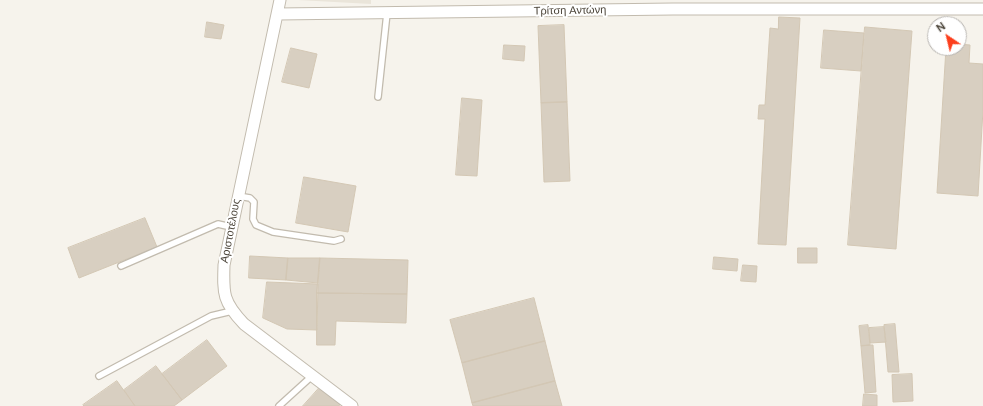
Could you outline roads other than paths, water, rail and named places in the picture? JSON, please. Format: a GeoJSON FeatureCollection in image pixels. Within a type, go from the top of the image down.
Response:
{"type":"FeatureCollection","features":[{"type":"Feature","properties":{"kind":"street","name":"Αριστοτέλους"},"geometry":{"type":"LineString","coordinates":[[280,0],[231,227],[224,265],[223,289],[226,300],[232,311],[244,324],[352,406]]}},
{"type":"Feature","properties":{"kind":"street","name":"Τρίτση Αντώνη"},"geometry":{"type":"LineString","coordinates":[[278,14],[673,9],[983,9]]}},
{"type":"Feature","properties":{"kind":"lane"},"geometry":{"type":"LineString","coordinates":[[378,96],[387,13]]}},
{"type":"Feature","properties":{"kind":"lane"},"geometry":{"type":"LineString","coordinates":[[238,196],[250,198],[254,202],[253,218],[256,225],[273,232],[334,241],[341,239]]}},
{"type":"Feature","properties":{"kind":"lane"},"geometry":{"type":"LineString","coordinates":[[121,266],[218,224],[231,227]]}},
{"type":"Feature","properties":{"kind":"lane"},"geometry":{"type":"LineString","coordinates":[[99,376],[211,316],[232,311]]}},
{"type":"Feature","properties":{"kind":"lane"},"geometry":{"type":"LineString","coordinates":[[279,406],[312,376]]}}]}
